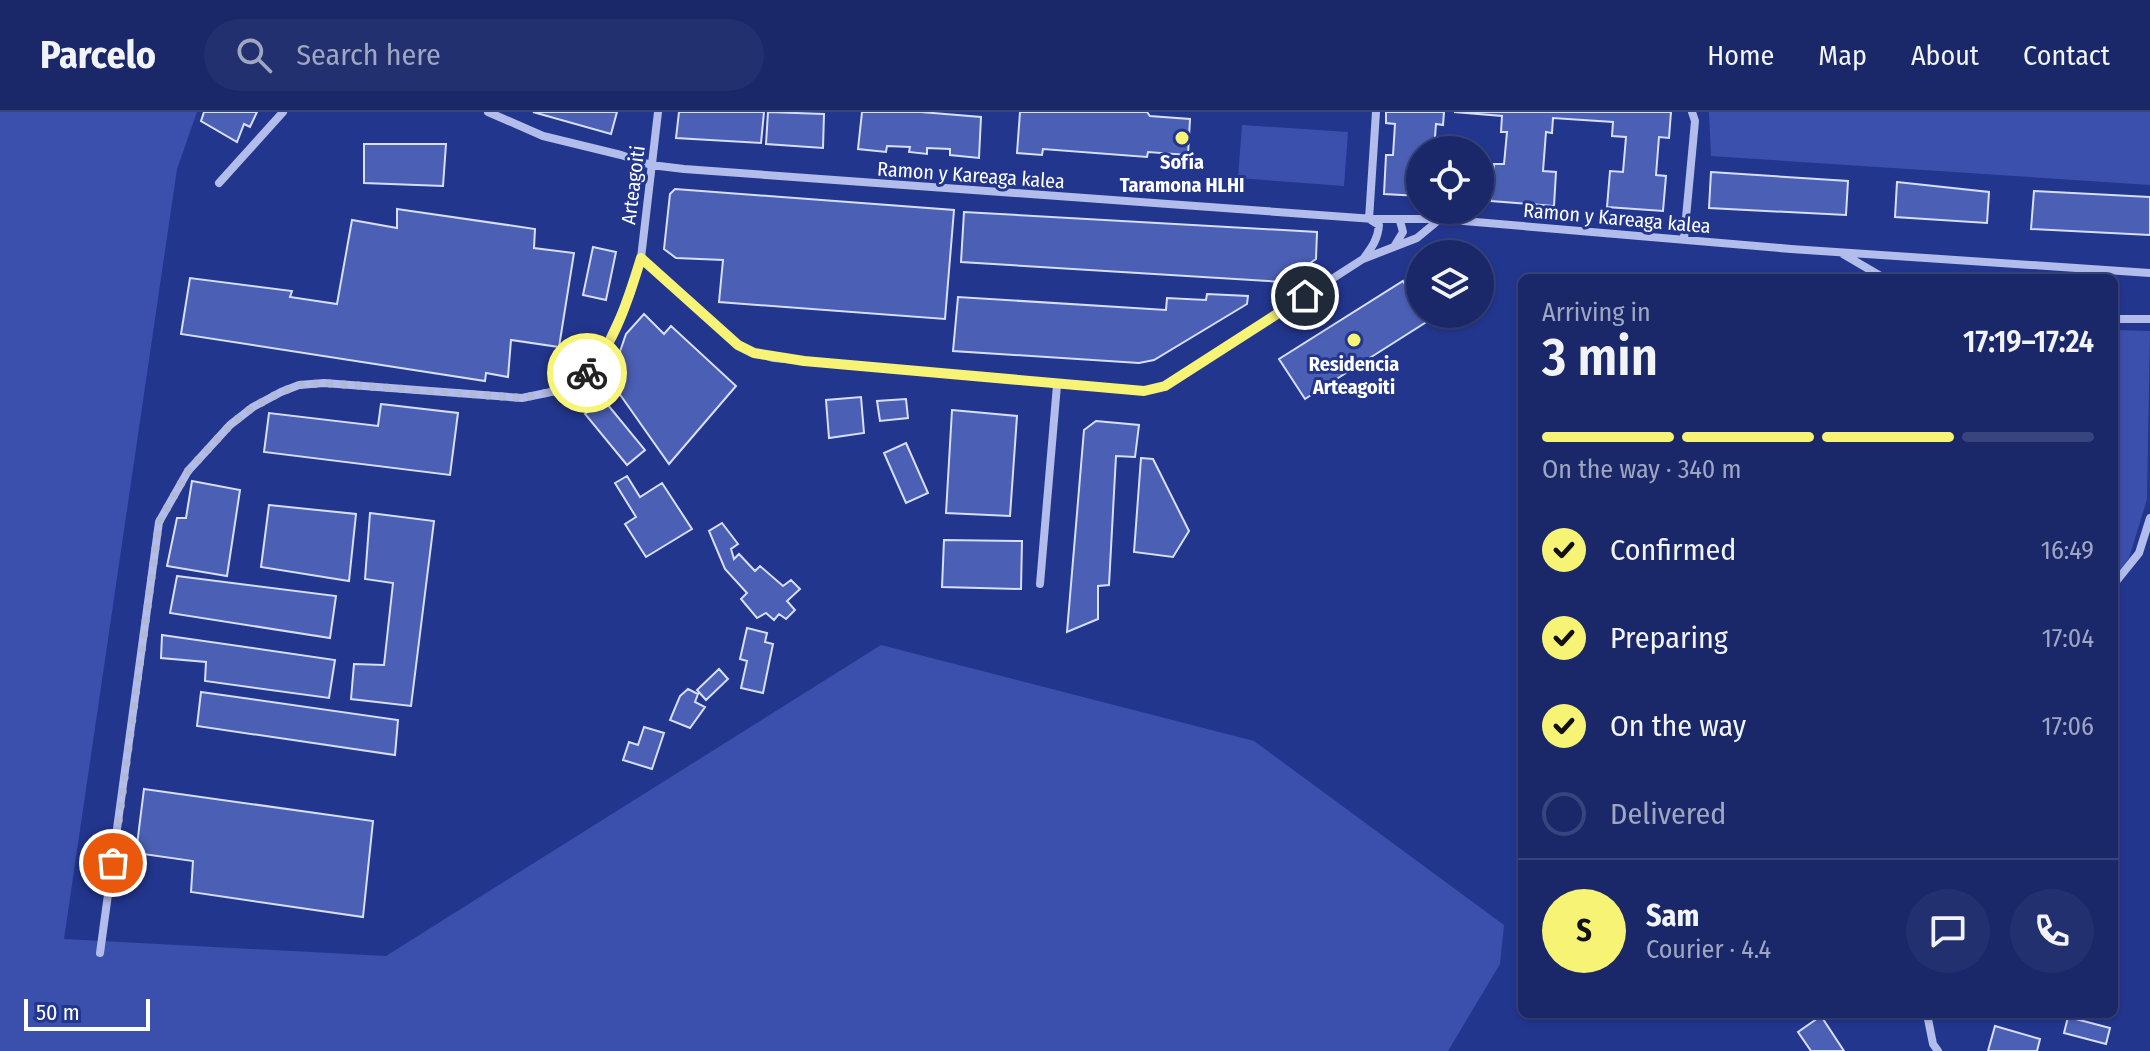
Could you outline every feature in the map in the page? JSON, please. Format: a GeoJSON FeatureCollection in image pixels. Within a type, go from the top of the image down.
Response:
{"type":"FeatureCollection","features":[{"type":"Feature","properties":{"kind":"street"},"geometry":{"type":"LineString","coordinates":[[219,183],[283,112]]}},
{"type":"Feature","properties":{"kind":"street","name":"Ramon y Kareaga kalea"},"geometry":{"type":"LineString","coordinates":[[488,112],[543,136],[651,165],[1406,221]]}},
{"type":"Feature","properties":{"kind":"street","name":"Arteagoiti"},"geometry":{"type":"LineString","coordinates":[[100,953],[159,522],[188,471],[230,425],[253,407],[299,385],[324,383],[522,398],[556,391],[590,372],[630,295],[641,258],[658,112]]}},
{"type":"Feature","properties":{"kind":"street"},"geometry":{"type":"LineString","coordinates":[[1363,259],[1374,245],[1379,225],[1369,219],[1376,112]]}},
{"type":"Feature","properties":{"kind":"street"},"geometry":{"type":"LineString","coordinates":[[1684,239],[1695,121],[1692,112]]}},
{"type":"Feature","properties":{"kind":"street"},"geometry":{"type":"LineString","coordinates":[[1395,245],[1403,232],[1400,221]]}},
{"type":"Feature","properties":{"kind":"street","name":"Ramon y Kareaga kalea"},"geometry":{"type":"LineString","coordinates":[[1494,223],[1839,252],[2150,273]]}},
{"type":"Feature","properties":{"kind":"street"},"geometry":{"type":"LineString","coordinates":[[641,258],[738,345],[754,353],[774,358],[1144,391],[1165,386],[1363,259],[1417,238],[1434,224]]}},
{"type":"Feature","properties":{"kind":"street"},"geometry":{"type":"LineString","coordinates":[[1839,252],[1877,274]]}},
{"type":"Feature","properties":{"kind":"street"},"geometry":{"type":"LineString","coordinates":[[2118,319],[2150,319]]}},
{"type":"Feature","properties":{"kind":"street"},"geometry":{"type":"LineString","coordinates":[[1040,584],[1057,385]]}},
{"type":"Feature","properties":{"kind":"street"},"geometry":{"type":"LineString","coordinates":[[2118,579],[2139,553],[2150,518]]}},
{"type":"Feature","properties":{"kind":"street"},"geometry":{"type":"LineString","coordinates":[[1928,1018],[1933,1044],[1938,1051]]}},
{"type":"Feature","properties":{"kind":"shaded area"},"geometry":{"type":"Polygon","coordinates":[[[0,112],[197,112],[177,169],[64,939],[386,956],[881,645],[1254,741],[1504,925],[1500,964],[1448,1051],[0,1051],[0,112]]]}},
{"type":"Feature","properties":{"kind":"shaded area"},"geometry":{"type":"Polygon","coordinates":[[[1709,112],[2150,112],[2150,185],[1711,156],[1709,112]]]}},
{"type":"Feature","properties":{"kind":"shaded area"},"geometry":{"type":"Polygon","coordinates":[[[1242,125],[1348,132],[1344,186],[1238,178],[1242,125]]]}},
{"type":"Feature","properties":{"kind":"shaded area"},"geometry":{"type":"Polygon","coordinates":[[[2118,330],[2150,331],[2147,499],[2129,558],[2118,572],[2118,330]]]}},
{"type":"Feature","properties":{"kind":"building"},"geometry":{"type":"Polygon","coordinates":[[[204,112],[257,112],[250,127],[244,124],[237,142],[201,121],[204,112]]]}},
{"type":"Feature","properties":{"kind":"building"},"geometry":{"type":"Polygon","coordinates":[[[533,112],[617,112],[611,134],[533,112]]]}},
{"type":"Feature","properties":{"kind":"building"},"geometry":{"type":"Polygon","coordinates":[[[679,112],[764,112],[761,143],[676,138],[679,112]]]}},
{"type":"Feature","properties":{"kind":"building"},"geometry":{"type":"Polygon","coordinates":[[[768,112],[824,114],[823,148],[766,144],[768,112]]]}},
{"type":"Feature","properties":{"kind":"building"},"geometry":{"type":"Polygon","coordinates":[[[862,112],[921,112],[981,117],[979,158],[950,155],[950,149],[927,148],[927,154],[909,152],[910,147],[887,146],[886,152],[858,149],[862,112]]]}},
{"type":"Feature","properties":{"kind":"building"},"geometry":{"type":"Polygon","coordinates":[[[1020,112],[1147,112],[1150,116],[1190,119],[1188,155],[1148,152],[1147,157],[1043,149],[1042,155],[1017,153],[1020,112]]]}},
{"type":"Feature","properties":{"kind":"building"},"geometry":{"type":"Polygon","coordinates":[[[1386,112],[1444,112],[1443,125],[1436,124],[1435,136],[1406,136],[1406,195],[1384,194],[1386,155],[1393,155],[1395,124],[1386,123],[1386,112]]]}},
{"type":"Feature","properties":{"kind":"building"},"geometry":{"type":"Polygon","coordinates":[[[1454,112],[1671,112],[1669,138],[1659,137],[1656,175],[1666,176],[1663,211],[1607,207],[1610,171],[1623,172],[1626,137],[1612,136],[1613,122],[1553,118],[1552,133],[1546,132],[1543,171],[1556,172],[1554,206],[1494,201],[1494,164],[1504,164],[1507,132],[1501,132],[1502,116],[1454,112]]]}},
{"type":"Feature","properties":{"kind":"building"},"geometry":{"type":"Polygon","coordinates":[[[364,144],[446,144],[443,186],[364,183],[364,144]]]}},
{"type":"Feature","properties":{"kind":"building"},"geometry":{"type":"Polygon","coordinates":[[[1711,172],[1848,181],[1846,215],[1709,208],[1711,172]]]}},
{"type":"Feature","properties":{"kind":"building"},"geometry":{"type":"Polygon","coordinates":[[[1897,182],[1989,192],[1987,223],[1895,217],[1897,182]]]}},
{"type":"Feature","properties":{"kind":"building"},"geometry":{"type":"Polygon","coordinates":[[[675,189],[954,210],[945,319],[719,302],[723,260],[676,258],[664,249],[670,194],[675,189]]]}},
{"type":"Feature","properties":{"kind":"building"},"geometry":{"type":"Polygon","coordinates":[[[2034,191],[2150,197],[2150,235],[2031,229],[2034,191]]]}},
{"type":"Feature","properties":{"kind":"building"},"geometry":{"type":"Polygon","coordinates":[[[397,209],[535,229],[534,248],[574,253],[559,347],[511,340],[508,377],[486,373],[485,381],[181,334],[190,278],[292,291],[290,297],[337,304],[352,220],[397,228],[397,209]]]}},
{"type":"Feature","properties":{"kind":"building"},"geometry":{"type":"Polygon","coordinates":[[[964,212],[1317,232],[1316,259],[1283,282],[961,262],[964,212]]]}},
{"type":"Feature","properties":{"kind":"building"},"geometry":{"type":"Polygon","coordinates":[[[593,247],[616,252],[606,300],[583,295],[593,247]]]}},
{"type":"Feature","properties":{"kind":"building","name":"Residencia Arteagoiti"},"geometry":{"type":"Polygon","coordinates":[[[1403,281],[1406,286],[1406,328],[1417,328],[1305,399],[1279,359],[1403,281]]]}},
{"type":"Feature","properties":{"kind":"building"},"geometry":{"type":"Polygon","coordinates":[[[1207,294],[1248,296],[1247,304],[1154,360],[1139,363],[953,351],[958,297],[1166,310],[1167,298],[1206,300],[1207,294]]]}},
{"type":"Feature","properties":{"kind":"building"},"geometry":{"type":"Polygon","coordinates":[[[644,314],[664,334],[671,326],[736,386],[669,464],[614,386],[614,369],[626,334],[644,314]]]}},
{"type":"Feature","properties":{"kind":"building"},"geometry":{"type":"Polygon","coordinates":[[[861,397],[864,433],[829,438],[826,400],[861,397]]]}},
{"type":"Feature","properties":{"kind":"building"},"geometry":{"type":"Polygon","coordinates":[[[603,399],[645,450],[627,465],[585,414],[603,399]]]}},
{"type":"Feature","properties":{"kind":"building"},"geometry":{"type":"Polygon","coordinates":[[[906,399],[908,418],[880,421],[877,401],[906,399]]]}},
{"type":"Feature","properties":{"kind":"building"},"geometry":{"type":"Polygon","coordinates":[[[381,404],[458,413],[450,475],[264,452],[269,413],[378,426],[381,404]]]}},
{"type":"Feature","properties":{"kind":"building"},"geometry":{"type":"Polygon","coordinates":[[[952,410],[1017,416],[1010,516],[946,513],[952,410]]]}},
{"type":"Feature","properties":{"kind":"building"},"geometry":{"type":"Polygon","coordinates":[[[1096,421],[1139,425],[1135,457],[1116,456],[1109,585],[1098,586],[1098,619],[1067,632],[1084,430],[1096,421]]]}},
{"type":"Feature","properties":{"kind":"building"},"geometry":{"type":"Polygon","coordinates":[[[906,443],[928,493],[906,503],[884,453],[906,443]]]}},
{"type":"Feature","properties":{"kind":"building"},"geometry":{"type":"Polygon","coordinates":[[[1141,458],[1153,459],[1189,531],[1173,557],[1134,552],[1141,458]]]}},
{"type":"Feature","properties":{"kind":"building"},"geometry":{"type":"Polygon","coordinates":[[[627,476],[640,497],[662,483],[692,529],[646,557],[625,524],[636,517],[615,483],[627,476]]]}},
{"type":"Feature","properties":{"kind":"building"},"geometry":{"type":"Polygon","coordinates":[[[192,481],[240,490],[227,576],[167,566],[177,518],[186,518],[192,481]]]}},
{"type":"Feature","properties":{"kind":"building"},"geometry":{"type":"Polygon","coordinates":[[[269,505],[356,514],[349,581],[261,567],[269,505]]]}},
{"type":"Feature","properties":{"kind":"building"},"geometry":{"type":"Polygon","coordinates":[[[370,513],[434,521],[411,706],[351,699],[354,664],[384,665],[393,583],[365,579],[370,513]]]}},
{"type":"Feature","properties":{"kind":"building"},"geometry":{"type":"Polygon","coordinates":[[[722,523],[738,544],[731,549],[734,559],[739,554],[755,571],[760,566],[783,586],[791,580],[800,589],[787,601],[795,610],[786,619],[779,614],[774,620],[766,613],[757,618],[741,599],[747,593],[725,569],[709,531],[722,523]]]}},
{"type":"Feature","properties":{"kind":"building"},"geometry":{"type":"Polygon","coordinates":[[[944,540],[1022,541],[1021,589],[942,587],[944,540]]]}},
{"type":"Feature","properties":{"kind":"building"},"geometry":{"type":"Polygon","coordinates":[[[177,576],[336,596],[330,638],[170,613],[177,576]]]}},
{"type":"Feature","properties":{"kind":"building"},"geometry":{"type":"Polygon","coordinates":[[[747,628],[767,633],[765,642],[773,644],[763,693],[741,688],[747,661],[740,659],[747,628]]]}},
{"type":"Feature","properties":{"kind":"building"},"geometry":{"type":"Polygon","coordinates":[[[162,635],[335,660],[329,698],[205,681],[206,662],[161,658],[162,635]]]}},
{"type":"Feature","properties":{"kind":"building"},"geometry":{"type":"Polygon","coordinates":[[[719,669],[728,679],[706,700],[697,690],[719,669]]]}},
{"type":"Feature","properties":{"kind":"building"},"geometry":{"type":"Polygon","coordinates":[[[688,689],[698,694],[695,702],[705,707],[690,728],[670,720],[680,696],[688,689]]]}},
{"type":"Feature","properties":{"kind":"building"},"geometry":{"type":"Polygon","coordinates":[[[201,692],[398,720],[395,755],[197,726],[201,692]]]}},
{"type":"Feature","properties":{"kind":"building"},"geometry":{"type":"Polygon","coordinates":[[[644,727],[664,733],[652,769],[623,760],[629,742],[638,745],[644,727]]]}},
{"type":"Feature","properties":{"kind":"building"},"geometry":{"type":"Polygon","coordinates":[[[144,789],[373,821],[363,917],[191,892],[193,861],[136,853],[144,789]]]}},
{"type":"Feature","properties":{"kind":"building"},"geometry":{"type":"Polygon","coordinates":[[[1822,1018],[1844,1051],[1811,1051],[1798,1032],[1822,1018]]]}},
{"type":"Feature","properties":{"kind":"building"},"geometry":{"type":"Polygon","coordinates":[[[2068,1018],[2110,1028],[2106,1044],[2064,1033],[2068,1018]]]}},
{"type":"Feature","properties":{"kind":"building"},"geometry":{"type":"Polygon","coordinates":[[[1995,1026],[2040,1039],[2037,1051],[1988,1051],[1995,1026]]]}},
{"type":"Feature","properties":{"kind":"way so far"},"geometry":{"type":"LineString","coordinates":[[113,863],[159,522],[188,471],[230,425],[253,407],[299,385],[324,383],[522,398],[556,391],[587,373]]}},
{"type":"Feature","properties":{"kind":"place","name":"Sofía Taramona HLHI"},"geometry":{"type":"Point","coordinates":[1182,138]}},
{"type":"Feature","properties":{"kind":"place","name":"Residencia Arteagoiti"},"geometry":{"type":"Point","coordinates":[1354,340]}},
{"type":"Feature","properties":{"kind":"route"},"geometry":{"type":"LineString","coordinates":[[587,373],[608,342],[630,295],[641,258],[738,345],[754,353],[804,361],[1144,391],[1165,386],[1305,296]]}}]}
